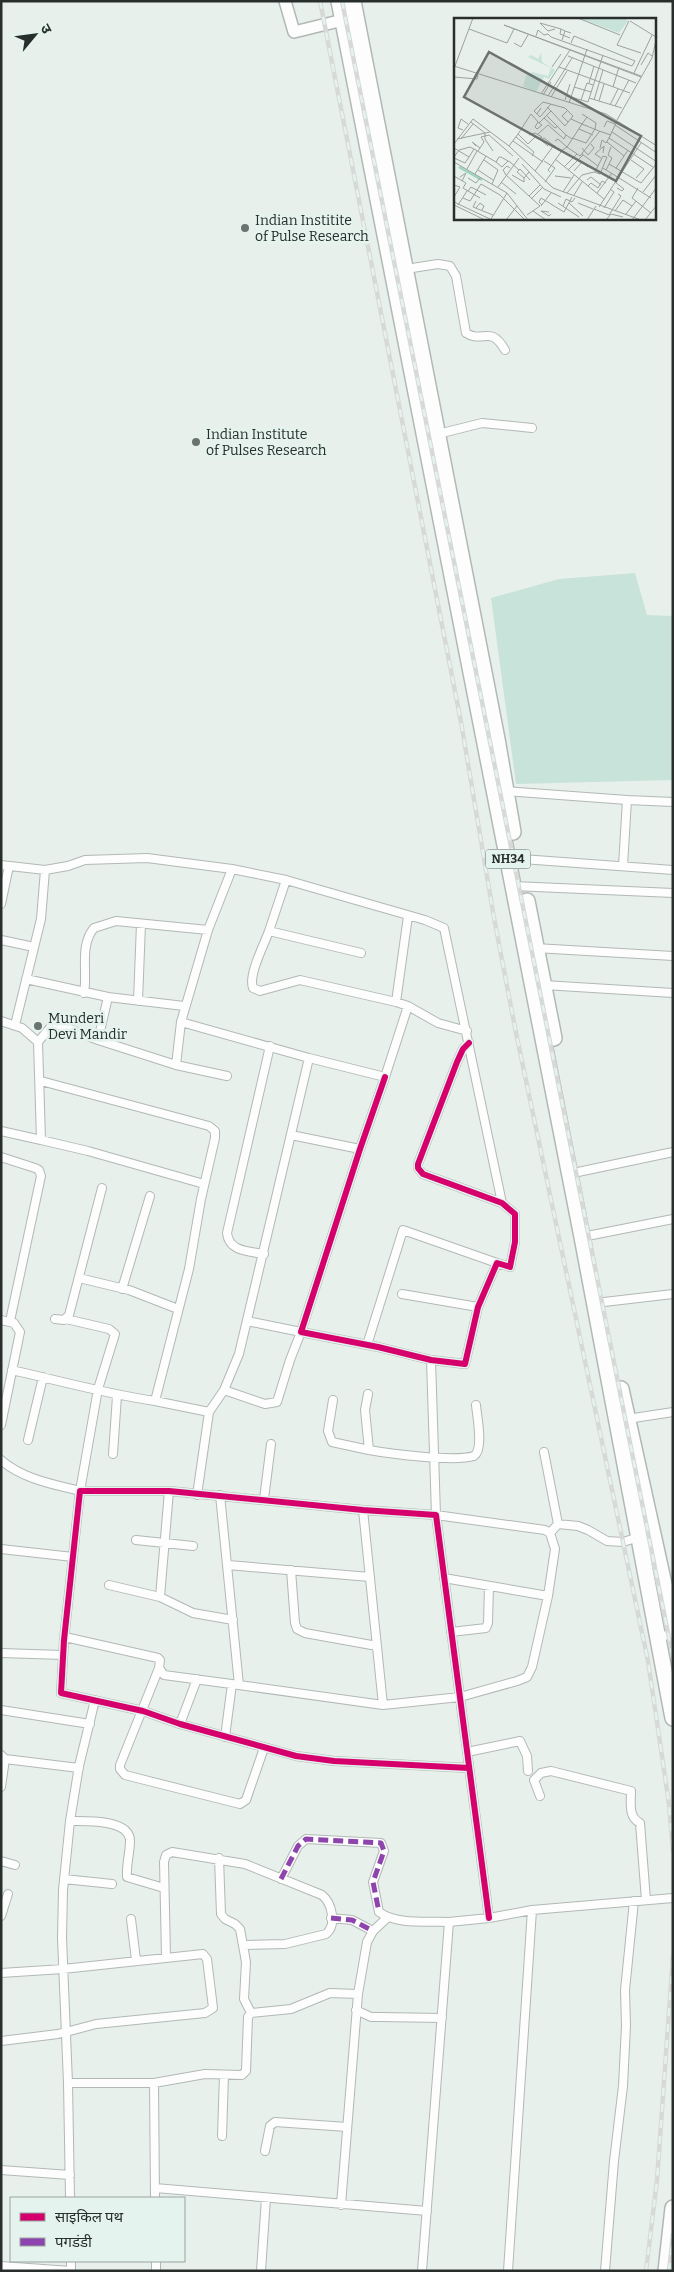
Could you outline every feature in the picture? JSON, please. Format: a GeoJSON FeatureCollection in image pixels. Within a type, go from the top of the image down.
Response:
{"type":"FeatureCollection","features":[{"type":"Feature","properties":{"kind":"highway","name":"NH34"},"geometry":{"type":"LineString","coordinates":[[339,1],[474,655],[586,1236],[639,1537],[665,1636],[673,1718]]}},
{"type":"Feature","properties":{"kind":"highway","name":"NH34"},"geometry":{"type":"LineString","coordinates":[[353,1],[438,434],[474,655],[506,791],[513,858]]}},
{"type":"Feature","properties":{"kind":"highway","name":"NH34"},"geometry":{"type":"LineString","coordinates":[[531,948],[544,985],[578,1172],[586,1236],[604,1302],[627,1418],[673,1625]]}},
{"type":"Feature","properties":{"kind":"highway"},"geometry":{"type":"LineString","coordinates":[[669,2262],[673,2208]]}},
{"type":"Feature","properties":{"kind":"street"},"geometry":{"type":"LineString","coordinates":[[285,1],[294,32],[343,20]]}},
{"type":"Feature","properties":{"kind":"street"},"geometry":{"type":"LineString","coordinates":[[406,270],[438,264],[450,266],[456,276],[466,333],[472,336],[495,337],[500,340],[505,350]]}},
{"type":"Feature","properties":{"kind":"street"},"geometry":{"type":"LineString","coordinates":[[438,434],[482,423],[532,428]]}},
{"type":"Feature","properties":{"kind":"street"},"geometry":{"type":"LineString","coordinates":[[506,791],[673,802]]}},
{"type":"Feature","properties":{"kind":"street"},"geometry":{"type":"LineString","coordinates":[[623,866],[627,800]]}},
{"type":"Feature","properties":{"kind":"street"},"geometry":{"type":"LineString","coordinates":[[1,904],[5,866],[45,870],[68,866],[85,860],[147,858],[232,869],[286,880],[425,920],[444,928],[502,1203]]}},
{"type":"Feature","properties":{"kind":"street"},"geometry":{"type":"LineString","coordinates":[[513,858],[673,870]]}},
{"type":"Feature","properties":{"kind":"street"},"geometry":{"type":"LineString","coordinates":[[176,1065],[184,1006],[208,930],[232,869]]}},
{"type":"Feature","properties":{"kind":"street"},"geometry":{"type":"LineString","coordinates":[[15,1025],[42,919],[45,870]]}},
{"type":"Feature","properties":{"kind":"street"},"geometry":{"type":"LineString","coordinates":[[286,880],[270,931],[252,976],[253,988],[260,991],[300,980],[396,1002],[408,1006],[438,1023],[467,1031]]}},
{"type":"Feature","properties":{"kind":"street"},"geometry":{"type":"LineString","coordinates":[[518,886],[673,893]]}},
{"type":"Feature","properties":{"kind":"street"},"geometry":{"type":"LineString","coordinates":[[396,1002],[408,916]]}},
{"type":"Feature","properties":{"kind":"street"},"geometry":{"type":"LineString","coordinates":[[84,993],[86,981],[86,943],[94,928],[104,923],[116,921],[208,930]]}},
{"type":"Feature","properties":{"kind":"street"},"geometry":{"type":"LineString","coordinates":[[138,1000],[140,924]]}},
{"type":"Feature","properties":{"kind":"street"},"geometry":{"type":"LineString","coordinates":[[270,931],[361,952]]}},
{"type":"Feature","properties":{"kind":"street"},"geometry":{"type":"LineString","coordinates":[[1,940],[34,947]]}},
{"type":"Feature","properties":{"kind":"street"},"geometry":{"type":"LineString","coordinates":[[531,948],[673,956]]}},
{"type":"Feature","properties":{"kind":"street"},"geometry":{"type":"LineString","coordinates":[[26,979],[84,993],[184,1006]]}},
{"type":"Feature","properties":{"kind":"street"},"geometry":{"type":"LineString","coordinates":[[544,985],[673,993]]}},
{"type":"Feature","properties":{"kind":"street"},"geometry":{"type":"LineString","coordinates":[[98,1040],[108,997]]}},
{"type":"Feature","properties":{"kind":"street"},"geometry":{"type":"LineString","coordinates":[[224,1390],[265,1404],[277,1402],[290,1360],[302,1332],[360,1148],[386,1077],[408,1006]]}},
{"type":"Feature","properties":{"kind":"street"},"geometry":{"type":"LineString","coordinates":[[1,1021],[28,1031],[38,1042],[41,1081],[41,1140]]}},
{"type":"Feature","properties":{"kind":"street"},"geometry":{"type":"LineString","coordinates":[[181,1022],[309,1058],[386,1077]]}},
{"type":"Feature","properties":{"kind":"street"},"geometry":{"type":"LineString","coordinates":[[38,1042],[54,1024],[176,1065],[227,1076]]}},
{"type":"Feature","properties":{"kind":"street"},"geometry":{"type":"LineString","coordinates":[[367,1345],[404,1230],[510,1267],[515,1242],[515,1214],[502,1203],[423,1174],[418,1168],[456,1062],[463,1049],[469,1044]]}},
{"type":"Feature","properties":{"kind":"street"},"geometry":{"type":"LineString","coordinates":[[264,1254],[235,1247],[228,1240],[227,1233],[270,1046]]}},
{"type":"Feature","properties":{"kind":"street"},"geometry":{"type":"LineString","coordinates":[[196,1495],[209,1412],[224,1390],[240,1354],[309,1058]]}},
{"type":"Feature","properties":{"kind":"street"},"geometry":{"type":"LineString","coordinates":[[41,1081],[212,1128],[216,1138],[204,1184],[189,1269],[154,1401]]}},
{"type":"Feature","properties":{"kind":"street"},"geometry":{"type":"LineString","coordinates":[[1,1131],[88,1151],[204,1184]]}},
{"type":"Feature","properties":{"kind":"street"},"geometry":{"type":"LineString","coordinates":[[291,1135],[360,1148]]}},
{"type":"Feature","properties":{"kind":"street"},"geometry":{"type":"LineString","coordinates":[[578,1172],[673,1152]]}},
{"type":"Feature","properties":{"kind":"street"},"geometry":{"type":"LineString","coordinates":[[1,1157],[35,1168],[39,1170],[41,1176],[10,1321]]}},
{"type":"Feature","properties":{"kind":"street"},"geometry":{"type":"LineString","coordinates":[[66,1319],[79,1278],[102,1188]]}},
{"type":"Feature","properties":{"kind":"street"},"geometry":{"type":"LineString","coordinates":[[122,1289],[150,1196]]}},
{"type":"Feature","properties":{"kind":"street"},"geometry":{"type":"LineString","coordinates":[[586,1236],[673,1219]]}},
{"type":"Feature","properties":{"kind":"street"},"geometry":{"type":"LineString","coordinates":[[247,1321],[431,1360],[465,1364],[478,1307],[497,1263]]}},
{"type":"Feature","properties":{"kind":"street"},"geometry":{"type":"LineString","coordinates":[[79,1278],[122,1289],[178,1309]]}},
{"type":"Feature","properties":{"kind":"street"},"geometry":{"type":"LineString","coordinates":[[402,1294],[478,1307]]}},
{"type":"Feature","properties":{"kind":"street"},"geometry":{"type":"LineString","coordinates":[[604,1302],[673,1294]]}},
{"type":"Feature","properties":{"kind":"street"},"geometry":{"type":"LineString","coordinates":[[55,1319],[66,1319],[109,1329],[114,1332],[98,1389],[80,1491],[64,1636],[61,1692],[143,1711],[180,1724],[264,1748],[314,1759],[469,1768]]}},
{"type":"Feature","properties":{"kind":"street"},"geometry":{"type":"LineString","coordinates":[[1,1320],[10,1321],[17,1326],[20,1332],[1,1425]]}},
{"type":"Feature","properties":{"kind":"street"},"geometry":{"type":"LineString","coordinates":[[431,1360],[436,1515],[489,1918]]}},
{"type":"Feature","properties":{"kind":"street"},"geometry":{"type":"LineString","coordinates":[[12,1370],[98,1389],[117,1396],[209,1412]]}},
{"type":"Feature","properties":{"kind":"street"},"geometry":{"type":"LineString","coordinates":[[28,1440],[43,1377]]}},
{"type":"Feature","properties":{"kind":"street"},"geometry":{"type":"LineString","coordinates":[[368,1394],[365,1410],[369,1450]]}},
{"type":"Feature","properties":{"kind":"street"},"geometry":{"type":"LineString","coordinates":[[113,1454],[117,1396]]}},
{"type":"Feature","properties":{"kind":"street"},"geometry":{"type":"LineString","coordinates":[[333,1400],[328,1431],[332,1442],[369,1450],[435,1457],[470,1457],[478,1453],[480,1447],[476,1405]]}},
{"type":"Feature","properties":{"kind":"street"},"geometry":{"type":"LineString","coordinates":[[627,1418],[673,1412]]}},
{"type":"Feature","properties":{"kind":"street"},"geometry":{"type":"LineString","coordinates":[[264,1499],[271,1444]]}},
{"type":"Feature","properties":{"kind":"street"},"geometry":{"type":"LineString","coordinates":[[544,1452],[558,1524]]}},
{"type":"Feature","properties":{"kind":"street"},"geometry":{"type":"LineString","coordinates":[[1,1460],[15,1470],[40,1482],[80,1491],[169,1491],[196,1495],[220,1495],[363,1510],[436,1515],[545,1530],[550,1533],[555,1549],[548,1596],[532,1667],[527,1676],[517,1681],[460,1697],[383,1705],[164,1675],[159,1668]]}},
{"type":"Feature","properties":{"kind":"street"},"geometry":{"type":"LineString","coordinates":[[160,1597],[169,1491]]}},
{"type":"Feature","properties":{"kind":"street"},"geometry":{"type":"LineString","coordinates":[[220,1495],[233,1620],[235,1684],[225,1737]]}},
{"type":"Feature","properties":{"kind":"street"},"geometry":{"type":"LineString","coordinates":[[363,1510],[383,1705]]}},
{"type":"Feature","properties":{"kind":"street"},"geometry":{"type":"LineString","coordinates":[[558,1524],[578,1526],[607,1542],[623,1542],[639,1537]]}},
{"type":"Feature","properties":{"kind":"street"},"geometry":{"type":"LineString","coordinates":[[550,1533],[558,1524]]}},
{"type":"Feature","properties":{"kind":"street"},"geometry":{"type":"LineString","coordinates":[[136,1540],[193,1546]]}},
{"type":"Feature","properties":{"kind":"street"},"geometry":{"type":"LineString","coordinates":[[1,1549],[73,1557]]}},
{"type":"Feature","properties":{"kind":"street"},"geometry":{"type":"LineString","coordinates":[[228,1565],[370,1577]]}},
{"type":"Feature","properties":{"kind":"street"},"geometry":{"type":"LineString","coordinates":[[291,1570],[295,1623],[298,1629],[305,1633],[377,1646]]}},
{"type":"Feature","properties":{"kind":"street"},"geometry":{"type":"LineString","coordinates":[[444,1578],[548,1596]]}},
{"type":"Feature","properties":{"kind":"street"},"geometry":{"type":"LineString","coordinates":[[109,1585],[160,1597],[193,1613],[233,1620]]}},
{"type":"Feature","properties":{"kind":"street"},"geometry":{"type":"LineString","coordinates":[[451,1632],[486,1628],[488,1623],[489,1586]]}},
{"type":"Feature","properties":{"kind":"street"},"geometry":{"type":"LineString","coordinates":[[64,1636],[160,1660],[159,1668],[143,1711],[120,1765],[121,1772],[129,1776],[240,1804],[246,1800],[264,1748]]}},
{"type":"Feature","properties":{"kind":"street"},"geometry":{"type":"LineString","coordinates":[[1,1653],[63,1655]]}},
{"type":"Feature","properties":{"kind":"street"},"geometry":{"type":"LineString","coordinates":[[180,1724],[197,1679]]}},
{"type":"Feature","properties":{"kind":"street"},"geometry":{"type":"LineString","coordinates":[[70,2197],[68,2083],[62,1938],[64,1879],[70,1821],[79,1768],[95,1700]]}},
{"type":"Feature","properties":{"kind":"street"},"geometry":{"type":"LineString","coordinates":[[1,1710],[90,1724]]}},
{"type":"Feature","properties":{"kind":"street"},"geometry":{"type":"LineString","coordinates":[[467,1752],[520,1741],[525,1749],[528,1770]]}},
{"type":"Feature","properties":{"kind":"street"},"geometry":{"type":"LineString","coordinates":[[1,1787],[3,1757],[79,1768]]}},
{"type":"Feature","properties":{"kind":"street"},"geometry":{"type":"LineString","coordinates":[[540,1796],[534,1780],[541,1773],[551,1771],[631,1790],[631,1815],[640,1824],[646,1900]]}},
{"type":"Feature","properties":{"kind":"street"},"geometry":{"type":"LineString","coordinates":[[70,1821],[102,1822],[124,1829],[128,1833],[130,1841],[127,1877],[164,1888]]}},
{"type":"Feature","properties":{"kind":"street"},"geometry":{"type":"LineString","coordinates":[[281,1880],[298,1846],[306,1839],[381,1844],[384,1851],[376,1870],[373,1888],[379,1912],[388,1917],[448,1922],[489,1918],[532,1910],[673,1898]]}},
{"type":"Feature","properties":{"kind":"street"},"geometry":{"type":"LineString","coordinates":[[166,1957],[164,1862],[169,1852],[219,1858],[245,1864],[322,1895],[330,1904],[331,1918],[329,1931],[324,1935],[285,1944],[243,1945]]}},
{"type":"Feature","properties":{"kind":"street"},"geometry":{"type":"LineString","coordinates":[[219,1858],[221,1914],[225,1920],[238,1926],[246,1962],[244,1999],[251,2013]]}},
{"type":"Feature","properties":{"kind":"street"},"geometry":{"type":"LineString","coordinates":[[1,1862],[15,1865]]}},
{"type":"Feature","properties":{"kind":"street"},"geometry":{"type":"LineString","coordinates":[[64,1879],[112,1884]]}},
{"type":"Feature","properties":{"kind":"street"},"geometry":{"type":"LineString","coordinates":[[1,1916],[8,1894]]}},
{"type":"Feature","properties":{"kind":"street"},"geometry":{"type":"LineString","coordinates":[[605,2271],[614,2161],[623,2086],[626,2026],[625,1990],[634,1901]]}},
{"type":"Feature","properties":{"kind":"street"},"geometry":{"type":"LineString","coordinates":[[508,2271],[532,1910]]}},
{"type":"Feature","properties":{"kind":"street"},"geometry":{"type":"LineString","coordinates":[[341,2205],[358,1994],[367,1942],[373,1931],[388,1917]]}},
{"type":"Feature","properties":{"kind":"street"},"geometry":{"type":"LineString","coordinates":[[331,1918],[352,1920],[373,1931]]}},
{"type":"Feature","properties":{"kind":"street"},"geometry":{"type":"LineString","coordinates":[[131,1919],[136,1960]]}},
{"type":"Feature","properties":{"kind":"street"},"geometry":{"type":"LineString","coordinates":[[422,2271],[448,1922]]}},
{"type":"Feature","properties":{"kind":"street"},"geometry":{"type":"LineString","coordinates":[[1,1973],[63,1970],[200,1954],[206,1957],[213,2005],[211,2011],[96,2024],[66,2031],[1,2041]]}},
{"type":"Feature","properties":{"kind":"street"},"geometry":{"type":"LineString","coordinates":[[251,2013],[291,2009],[330,1993],[358,1994]]}},
{"type":"Feature","properties":{"kind":"street"},"geometry":{"type":"LineString","coordinates":[[356,2010],[371,2017],[442,2018]]}},
{"type":"Feature","properties":{"kind":"street"},"geometry":{"type":"LineString","coordinates":[[68,2083],[154,2083],[194,2075],[239,2076],[246,2073],[248,2017],[251,2013]]}},
{"type":"Feature","properties":{"kind":"street"},"geometry":{"type":"LineString","coordinates":[[222,2136],[224,2075]]}},
{"type":"Feature","properties":{"kind":"street"},"geometry":{"type":"LineString","coordinates":[[154,2083],[155,2197]]}},
{"type":"Feature","properties":{"kind":"street"},"geometry":{"type":"LineString","coordinates":[[265,2151],[270,2126],[275,2122],[347,2126]]}},
{"type":"Feature","properties":{"kind":"street"},"geometry":{"type":"LineString","coordinates":[[1,2170],[70,2176]]}},
{"type":"Feature","properties":{"kind":"street"},"geometry":{"type":"LineString","coordinates":[[155,2188],[427,2211]]}},
{"type":"Feature","properties":{"kind":"street"},"geometry":{"type":"LineString","coordinates":[[261,2271],[266,2198]]}},
{"type":"Feature","properties":{"kind":"street"},"geometry":{"type":"LineString","coordinates":[[1,2266],[71,2271]]}},
{"type":"Feature","properties":{"kind":"green space"},"geometry":{"type":"Polygon","coordinates":[[[635,573],[647,615],[673,616],[673,780],[516,784],[491,598],[559,579],[635,573]]]}},
{"type":"Feature","properties":{"kind":"railway"},"geometry":{"type":"LineString","coordinates":[[320,1],[461,722],[494,918],[516,1033],[648,1661],[669,1804],[673,1851]]}},
{"type":"Feature","properties":{"kind":"railway"},"geometry":{"type":"LineString","coordinates":[[342,1],[673,1658]]}},
{"type":"Feature","properties":{"kind":"railway"},"geometry":{"type":"LineString","coordinates":[[646,2271],[657,2180],[673,1956]]}},
{"type":"Feature","properties":{"kind":"railway"},"geometry":{"type":"LineString","coordinates":[[669,2271],[673,2235]]}},
{"type":"Feature","properties":{"kind":"marked path"},"geometry":{"type":"LineString","coordinates":[[281,1879],[298,1846],[306,1839],[381,1843],[384,1851],[373,1882],[379,1912]]}},
{"type":"Feature","properties":{"kind":"marked path"},"geometry":{"type":"LineString","coordinates":[[331,1918],[352,1920],[373,1931]]}},
{"type":"Feature","properties":{"kind":"cycle path"},"geometry":{"type":"LineString","coordinates":[[385,1077],[301,1332],[378,1347],[431,1360],[465,1364],[478,1307],[497,1263],[510,1267],[515,1242],[515,1214],[502,1203],[423,1174],[418,1168],[418,1164],[457,1062],[463,1049],[469,1043]]}},
{"type":"Feature","properties":{"kind":"cycle path"},"geometry":{"type":"LineString","coordinates":[[469,1768],[334,1761],[296,1756],[180,1724],[143,1711],[61,1693],[64,1640],[80,1491],[169,1491],[363,1510],[436,1515],[489,1918]]}},
{"type":"Feature","properties":{"kind":"place","name":"Indian Institite of Pulse Research"},"geometry":{"type":"Point","coordinates":[245,228]}},
{"type":"Feature","properties":{"kind":"place","name":"Indian Institute of Pulses Research"},"geometry":{"type":"Point","coordinates":[196,442]}},
{"type":"Feature","properties":{"kind":"place","name":"Munderi Devi Mandir"},"geometry":{"type":"Point","coordinates":[38,1026]}}]}
